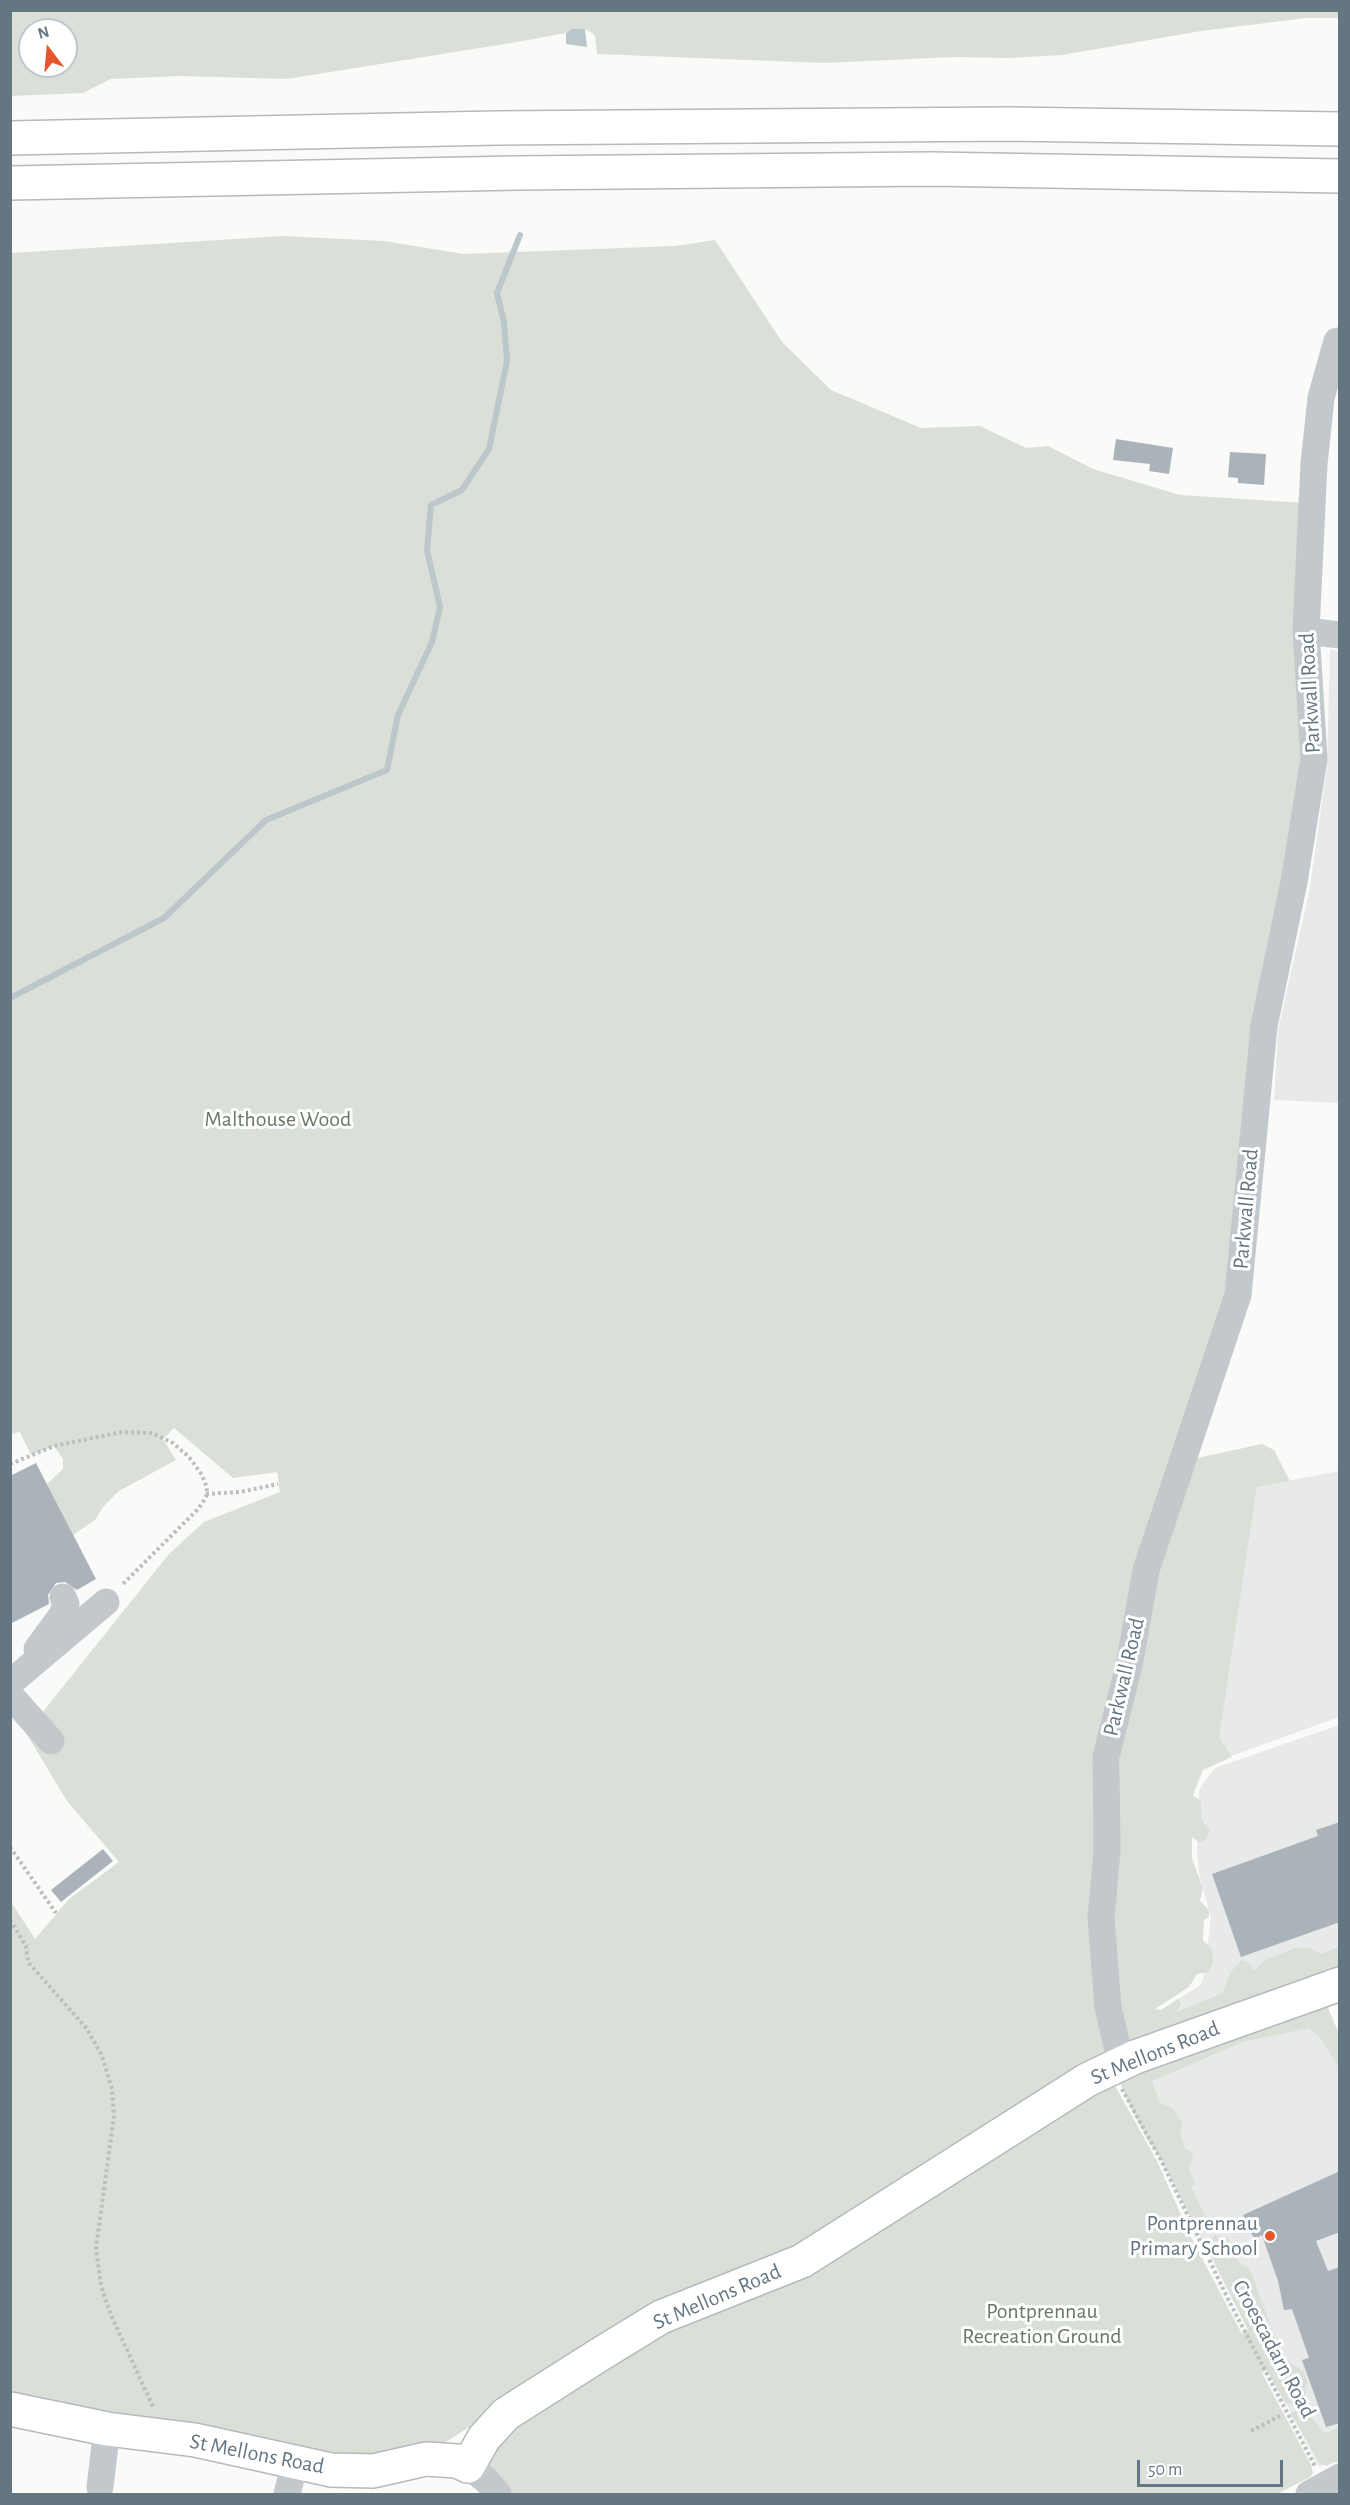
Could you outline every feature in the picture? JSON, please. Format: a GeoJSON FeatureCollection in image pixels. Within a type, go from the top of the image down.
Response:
{"type":"FeatureCollection","features":[{"type":"Feature","properties":{"kind":"main road"},"geometry":{"type":"LineString","coordinates":[[10,138],[484,128],[1009,124],[1340,128]]}},
{"type":"Feature","properties":{"kind":"main road"},"geometry":{"type":"LineString","coordinates":[[10,183],[506,173],[931,169],[1290,175],[1340,178]]}},
{"type":"Feature","properties":{"kind":"main road","name":"St Mellons Road"},"geometry":{"type":"LineString","coordinates":[[10,2409],[107,2429],[195,2440],[331,2470],[362,2470],[426,2459],[457,2461],[468,2466],[484,2438],[506,2414],[599,2355],[661,2317],[802,2261],[1079,2085],[1120,2075],[1340,1984]]}},
{"type":"Feature","properties":{"kind":"street","name":"Parkwall Road"},"geometry":{"type":"LineString","coordinates":[[1120,2075],[1108,2007],[1101,1918],[1107,1851],[1106,1757],[1130,1660],[1146,1570],[1238,1295],[1264,1026],[1293,882],[1314,759],[1306,631],[1314,460],[1321,398],[1337,341]]}},
{"type":"Feature","properties":{"kind":"street"},"geometry":{"type":"LineString","coordinates":[[1306,631],[1340,635]]}},
{"type":"Feature","properties":{"kind":"street"},"geometry":{"type":"LineString","coordinates":[[13,1685],[62,1615],[66,1604],[63,1596]]}},
{"type":"Feature","properties":{"kind":"street"},"geometry":{"type":"LineString","coordinates":[[13,1685],[106,1602]]}},
{"type":"Feature","properties":{"kind":"street"},"geometry":{"type":"LineString","coordinates":[[13,1685],[51,1741]]}},
{"type":"Feature","properties":{"kind":"street"},"geometry":{"type":"LineString","coordinates":[[100,2487],[107,2429]]}},
{"type":"Feature","properties":{"kind":"street"},"geometry":{"type":"LineString","coordinates":[[288,2494],[295,2463]]}},
{"type":"Feature","properties":{"kind":"street"},"geometry":{"type":"LineString","coordinates":[[468,2466],[486,2480],[498,2494]]}},
{"type":"Feature","properties":{"kind":"street"},"geometry":{"type":"LineString","coordinates":[[1309,2494],[1328,2473]]}},
{"type":"Feature","properties":{"kind":"path"},"geometry":{"type":"LineString","coordinates":[[10,1464],[54,1446],[88,1438],[122,1432],[152,1433],[172,1443],[189,1457],[202,1475],[206,1494],[199,1508],[106,1602]]}},
{"type":"Feature","properties":{"kind":"path"},"geometry":{"type":"LineString","coordinates":[[206,1494],[240,1492],[278,1484]]}},
{"type":"Feature","properties":{"kind":"path"},"geometry":{"type":"LineString","coordinates":[[10,1846],[56,1913]]}},
{"type":"Feature","properties":{"kind":"path"},"geometry":{"type":"LineString","coordinates":[[10,1920],[26,1946],[28,1962],[87,2029],[102,2056],[112,2089],[114,2116],[96,2248],[101,2286],[111,2315],[145,2386],[162,2436]]}},
{"type":"Feature","properties":{"kind":"path","name":"Croescadarn Road"},"geometry":{"type":"LineString","coordinates":[[1120,2075],[1229,2301],[1328,2473]]}},
{"type":"Feature","properties":{"kind":"path"},"geometry":{"type":"LineString","coordinates":[[1251,2431],[1280,2416]]}},
{"type":"Feature","properties":{"kind":"shaded area"},"geometry":{"type":"Polygon","coordinates":[[[572,29],[585,29],[587,47],[566,44],[566,33],[572,29]]]}},
{"type":"Feature","properties":{"kind":"shaded area"},"geometry":{"type":"Polygon","coordinates":[[[1330,649],[1340,652],[1339,1103],[1274,1100],[1278,1030],[1310,887],[1327,766],[1330,649]]]}},
{"type":"Feature","properties":{"kind":"shaded area"},"geometry":{"type":"Polygon","coordinates":[[[1339,1471],[1339,1717],[1209,1764],[1231,1656],[1257,1487],[1339,1471]]]}},
{"type":"Feature","properties":{"kind":"shaded area"},"geometry":{"type":"Polygon","coordinates":[[[1339,1725],[1339,1955],[1152,2024],[1169,2005],[1200,1985],[1204,1976],[1211,1918],[1199,1873],[1197,1852],[1199,1791],[1204,1782],[1215,1768],[1339,1725]]]}},
{"type":"Feature","properties":{"kind":"shaded area","name":"Pontprennau Primary School"},"geometry":{"type":"Polygon","coordinates":[[[1318,1999],[1340,2038],[1339,2458],[1319,2467],[1120,2082],[1318,1999]]]}},
{"type":"Feature","properties":{"kind":"green space"},"geometry":{"type":"Polygon","coordinates":[[[1339,10],[1340,18],[1306,18],[1201,31],[1062,55],[824,63],[597,54],[595,35],[585,29],[573,29],[566,33],[517,42],[287,79],[179,76],[111,79],[83,93],[11,96],[10,11],[1339,10]]]}},
{"type":"Feature","properties":{"kind":"green space","name":"Malthouse Wood"},"geometry":{"type":"Polygon","coordinates":[[[283,236],[384,241],[463,254],[675,246],[715,240],[782,342],[831,390],[921,428],[980,426],[1026,448],[1048,446],[1093,469],[1180,495],[1305,503],[1300,589],[1308,754],[1293,853],[1255,1031],[1244,1105],[1231,1282],[1223,1316],[1136,1583],[1094,1768],[1100,1851],[1095,1943],[1111,1942],[1119,1852],[1120,1741],[1133,1697],[1145,1625],[1160,1557],[1178,1499],[1193,1459],[1262,1444],[1274,1450],[1290,1481],[1257,1487],[1219,1737],[1232,1757],[1203,1770],[1193,1795],[1201,1801],[1201,1819],[1210,1830],[1206,1840],[1200,1843],[1192,1837],[1192,1859],[1203,1888],[1200,1901],[1209,1910],[1209,1917],[1204,1920],[1203,1940],[1212,1949],[1213,1963],[1209,1972],[1197,1974],[1189,1987],[1155,2009],[1161,2010],[1178,1999],[1181,2003],[1176,2012],[1223,1993],[1230,1973],[1241,1960],[1250,1963],[1254,1971],[1267,1959],[1295,1948],[1310,1948],[1321,1954],[1339,1947],[1339,1996],[1331,1999],[1328,2008],[1339,2034],[1339,2068],[1319,2036],[1309,2028],[1243,2042],[1152,2081],[1159,2102],[1173,2109],[1183,2124],[1180,2133],[1185,2148],[1191,2152],[1193,2159],[1189,2168],[1195,2184],[1191,2187],[1209,2224],[1208,2229],[1203,2231],[1196,2228],[1164,2162],[1148,2140],[1128,2102],[1120,2082],[1121,2071],[1129,2062],[1143,2056],[1146,2050],[1128,2043],[800,2255],[685,2294],[626,2328],[444,2443],[417,2452],[367,2459],[316,2453],[172,2424],[172,2438],[107,2429],[11,2409],[10,1900],[35,1939],[69,1899],[119,1862],[67,1801],[26,1733],[169,1554],[204,1522],[280,1492],[277,1472],[233,1478],[174,1428],[163,1439],[176,1460],[119,1491],[103,1507],[95,1520],[73,1535],[47,1484],[63,1469],[63,1459],[54,1446],[31,1455],[20,1432],[11,1434],[11,253],[283,236]]]}},
{"type":"Feature","properties":{"kind":"green space","name":"Pontprennau Recreation Ground"},"geometry":{"type":"Polygon","coordinates":[[[1114,2084],[1157,2161],[1190,2235],[1242,2334],[1248,2330],[1207,2247],[1215,2235],[1227,2237],[1240,2264],[1250,2269],[1277,2344],[1286,2360],[1304,2372],[1307,2381],[1304,2401],[1294,2405],[1285,2403],[1267,2370],[1262,2373],[1311,2465],[1313,2473],[1310,2477],[1277,2494],[507,2494],[487,2469],[491,2442],[503,2426],[1013,2134],[1114,2084]]]}},
{"type":"Feature","properties":{"kind":"green space"},"geometry":{"type":"Polygon","coordinates":[[[1310,2406],[1311,2417],[1323,2432],[1330,2432],[1339,2426],[1339,2463],[1335,2462],[1326,2466],[1320,2463],[1290,2413],[1310,2406]]]}},
{"type":"Feature","properties":{"kind":"building"},"geometry":{"type":"Polygon","coordinates":[[[1116,439],[1173,448],[1169,474],[1149,471],[1150,464],[1113,460],[1116,439]]]}},
{"type":"Feature","properties":{"kind":"building"},"geometry":{"type":"Polygon","coordinates":[[[1230,452],[1266,454],[1264,485],[1238,483],[1238,478],[1228,477],[1230,452]]]}},
{"type":"Feature","properties":{"kind":"building"},"geometry":{"type":"Polygon","coordinates":[[[36,1463],[96,1579],[77,1590],[65,1582],[56,1583],[48,1595],[49,1604],[10,1624],[10,1476],[36,1463]]]}},
{"type":"Feature","properties":{"kind":"building"},"geometry":{"type":"Polygon","coordinates":[[[1340,1822],[1340,1922],[1241,1957],[1212,1874],[1318,1836],[1316,1830],[1340,1822]]]}},
{"type":"Feature","properties":{"kind":"building"},"geometry":{"type":"Polygon","coordinates":[[[103,1849],[113,1861],[61,1902],[51,1890],[103,1849]]]}},
{"type":"Feature","properties":{"kind":"building"},"geometry":{"type":"Polygon","coordinates":[[[1340,2171],[1340,2232],[1316,2241],[1328,2271],[1340,2267],[1340,2423],[1326,2427],[1302,2360],[1309,2358],[1292,2309],[1284,2310],[1278,2281],[1262,2235],[1254,2239],[1243,2215],[1340,2171]]]}},
{"type":"Feature","properties":{"kind":"waterway"},"geometry":{"type":"LineString","coordinates":[[10,998],[164,918],[266,820],[387,770],[398,715],[432,642],[440,607],[427,550],[431,505],[462,490],[489,449],[507,361],[504,322],[497,293],[520,235]]}},
{"type":"Feature","properties":{"kind":"place","name":"Pontprennau Primary School"},"geometry":{"type":"Point","coordinates":[1270,2236]}}]}
